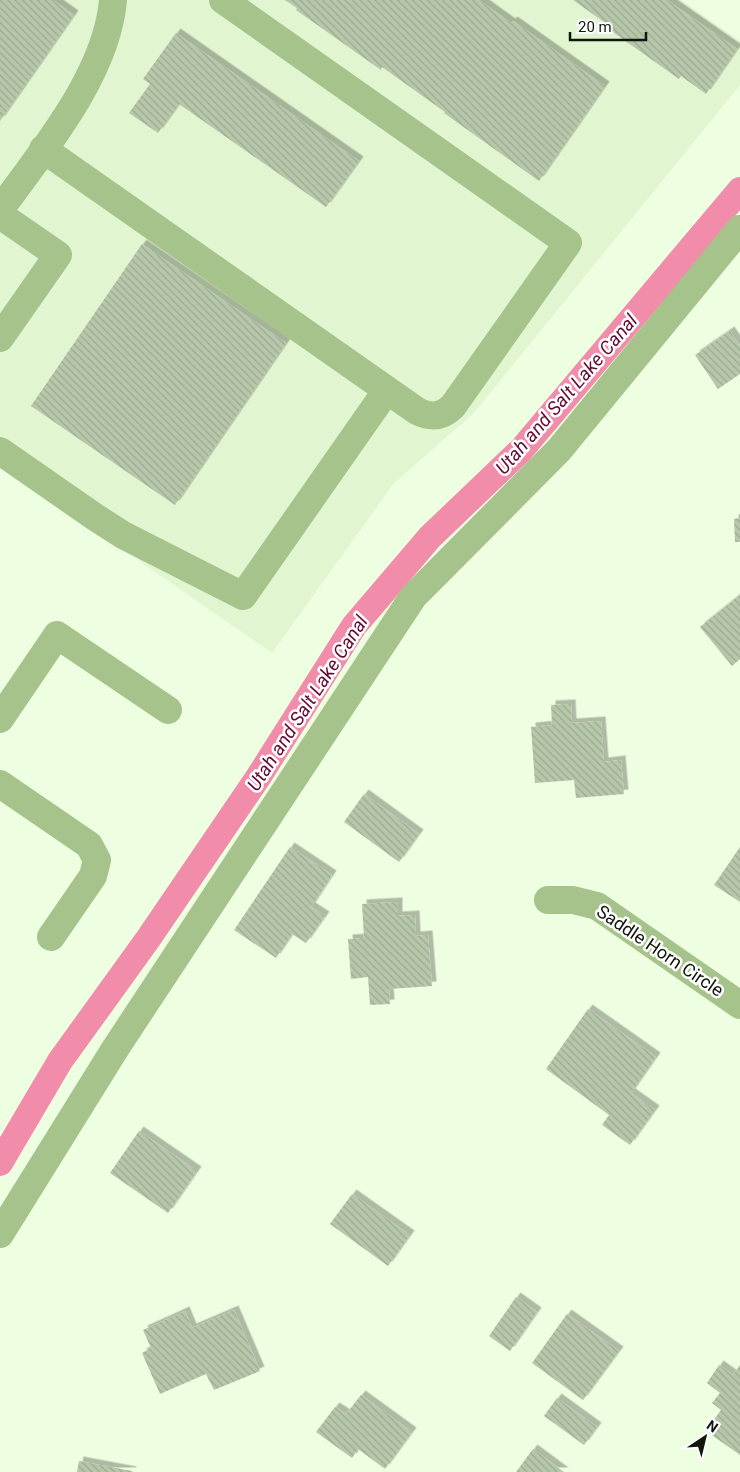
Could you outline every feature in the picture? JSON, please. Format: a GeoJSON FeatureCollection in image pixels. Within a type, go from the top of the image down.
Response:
{"type":"FeatureCollection","features":[{"type":"Feature","properties":{"kind":"street"},"geometry":{"type":"LineString","coordinates":[[0,210],[74,103],[99,55],[108,28],[113,0]]}},
{"type":"Feature","properties":{"kind":"street"},"geometry":{"type":"LineString","coordinates":[[43,149],[425,415],[436,416],[448,411],[568,243],[223,0]]}},
{"type":"Feature","properties":{"kind":"street"},"geometry":{"type":"LineString","coordinates":[[0,215],[58,255],[0,338]]}},
{"type":"Feature","properties":{"kind":"street"},"geometry":{"type":"LineString","coordinates":[[0,1234],[115,1049],[414,597],[559,450],[740,229]]}},
{"type":"Feature","properties":{"kind":"street"},"geometry":{"type":"LineString","coordinates":[[0,451],[123,535],[243,596],[387,390]]}},
{"type":"Feature","properties":{"kind":"street"},"geometry":{"type":"LineString","coordinates":[[0,719],[57,635],[168,710]]}},
{"type":"Feature","properties":{"kind":"street"},"geometry":{"type":"LineString","coordinates":[[0,784],[89,845],[98,860],[93,876],[51,937]]}},
{"type":"Feature","properties":{"kind":"street","name":"Saddle Horn Circle"},"geometry":{"type":"LineString","coordinates":[[548,900],[573,900],[596,906],[740,1005]]}},
{"type":"Feature","properties":{"kind":"shaded area"},"geometry":{"type":"Polygon","coordinates":[[[0,0],[681,0],[740,41],[740,85],[474,413],[394,483],[272,653],[0,464],[0,0]]]}},
{"type":"Feature","properties":{"kind":"building"},"geometry":{"type":"Polygon","coordinates":[[[0,0],[53,0],[74,15],[0,121],[0,0]]]}},
{"type":"Feature","properties":{"kind":"building"},"geometry":{"type":"Polygon","coordinates":[[[285,0],[479,0],[511,23],[513,21],[605,86],[539,181],[382,67],[381,70],[296,10],[297,8],[285,0]]]}},
{"type":"Feature","properties":{"kind":"building"},"geometry":{"type":"Polygon","coordinates":[[[573,0],[667,0],[737,49],[706,94],[681,76],[679,79],[610,30],[611,27],[573,0]]]}},
{"type":"Feature","properties":{"kind":"building"},"geometry":{"type":"Polygon","coordinates":[[[176,33],[359,161],[326,207],[179,104],[158,133],[129,113],[150,84],[143,79],[176,33]]]}},
{"type":"Feature","properties":{"kind":"building"},"geometry":{"type":"Polygon","coordinates":[[[142,244],[286,343],[175,505],[31,406],[142,244]]]}},
{"type":"Feature","properties":{"kind":"building"},"geometry":{"type":"Polygon","coordinates":[[[730,331],[740,346],[740,374],[718,389],[695,355],[730,331]]]}},
{"type":"Feature","properties":{"kind":"building"},"geometry":{"type":"Polygon","coordinates":[[[740,518],[740,542],[735,542],[734,519],[740,518]]]}},
{"type":"Feature","properties":{"kind":"building"},"geometry":{"type":"Polygon","coordinates":[[[740,595],[740,659],[732,666],[700,627],[740,595]]]}},
{"type":"Feature","properties":{"kind":"building"},"geometry":{"type":"Polygon","coordinates":[[[571,704],[572,723],[601,721],[604,762],[621,760],[624,794],[576,798],[574,780],[535,783],[531,727],[552,725],[551,705],[571,704]]]}},
{"type":"Feature","properties":{"kind":"building"},"geometry":{"type":"Polygon","coordinates":[[[364,794],[419,834],[399,862],[344,822],[364,794]]]}},
{"type":"Feature","properties":{"kind":"building"},"geometry":{"type":"Polygon","coordinates":[[[290,847],[332,875],[311,907],[325,916],[306,943],[292,934],[276,958],[234,930],[290,847]]]}},
{"type":"Feature","properties":{"kind":"building"},"geometry":{"type":"Polygon","coordinates":[[[740,847],[740,902],[714,885],[740,847]]]}},
{"type":"Feature","properties":{"kind":"building"},"geometry":{"type":"Polygon","coordinates":[[[398,902],[398,916],[415,915],[416,936],[428,935],[432,986],[389,989],[390,1004],[370,1005],[368,977],[351,979],[348,939],[364,938],[362,904],[398,902]]]}},
{"type":"Feature","properties":{"kind":"building"},"geometry":{"type":"Polygon","coordinates":[[[588,1009],[656,1057],[631,1093],[655,1110],[630,1145],[602,1125],[609,1115],[546,1069],[588,1009]]]}},
{"type":"Feature","properties":{"kind":"building"},"geometry":{"type":"Polygon","coordinates":[[[139,1131],[197,1171],[168,1213],[110,1173],[139,1131]]]}},
{"type":"Feature","properties":{"kind":"building"},"geometry":{"type":"Polygon","coordinates":[[[352,1194],[410,1235],[388,1266],[330,1224],[352,1194]]]}},
{"type":"Feature","properties":{"kind":"building"},"geometry":{"type":"Polygon","coordinates":[[[516,1297],[537,1312],[510,1351],[489,1336],[516,1297]]]}},
{"type":"Feature","properties":{"kind":"building"},"geometry":{"type":"Polygon","coordinates":[[[234,1310],[260,1371],[214,1390],[206,1374],[160,1394],[142,1353],[151,1348],[143,1330],[185,1311],[192,1328],[234,1310]]]}},
{"type":"Feature","properties":{"kind":"building"},"geometry":{"type":"Polygon","coordinates":[[[567,1314],[619,1351],[583,1400],[532,1363],[567,1314]]]}},
{"type":"Feature","properties":{"kind":"building"},"geometry":{"type":"Polygon","coordinates":[[[719,1365],[733,1375],[740,1365],[740,1455],[706,1431],[721,1410],[712,1403],[720,1393],[707,1383],[719,1365]]]}},
{"type":"Feature","properties":{"kind":"building"},"geometry":{"type":"Polygon","coordinates":[[[361,1395],[412,1432],[385,1469],[358,1449],[352,1458],[316,1432],[335,1407],[346,1414],[361,1395]]]}},
{"type":"Feature","properties":{"kind":"building"},"geometry":{"type":"Polygon","coordinates":[[[557,1398],[597,1427],[584,1445],[544,1416],[557,1398]]]}},
{"type":"Feature","properties":{"kind":"building"},"geometry":{"type":"Polygon","coordinates":[[[533,1449],[564,1472],[516,1472],[533,1449]]]}},
{"type":"Feature","properties":{"kind":"building"},"geometry":{"type":"Polygon","coordinates":[[[79,1461],[132,1471],[132,1472],[77,1472],[79,1461]]]}},
{"type":"Feature","properties":{"kind":"waterway","name":"Utah and Salt Lake Canal"},"geometry":{"type":"LineString","coordinates":[[0,1163],[60,1061],[148,939],[259,776],[354,626],[430,537],[522,449],[740,190]]}}]}
